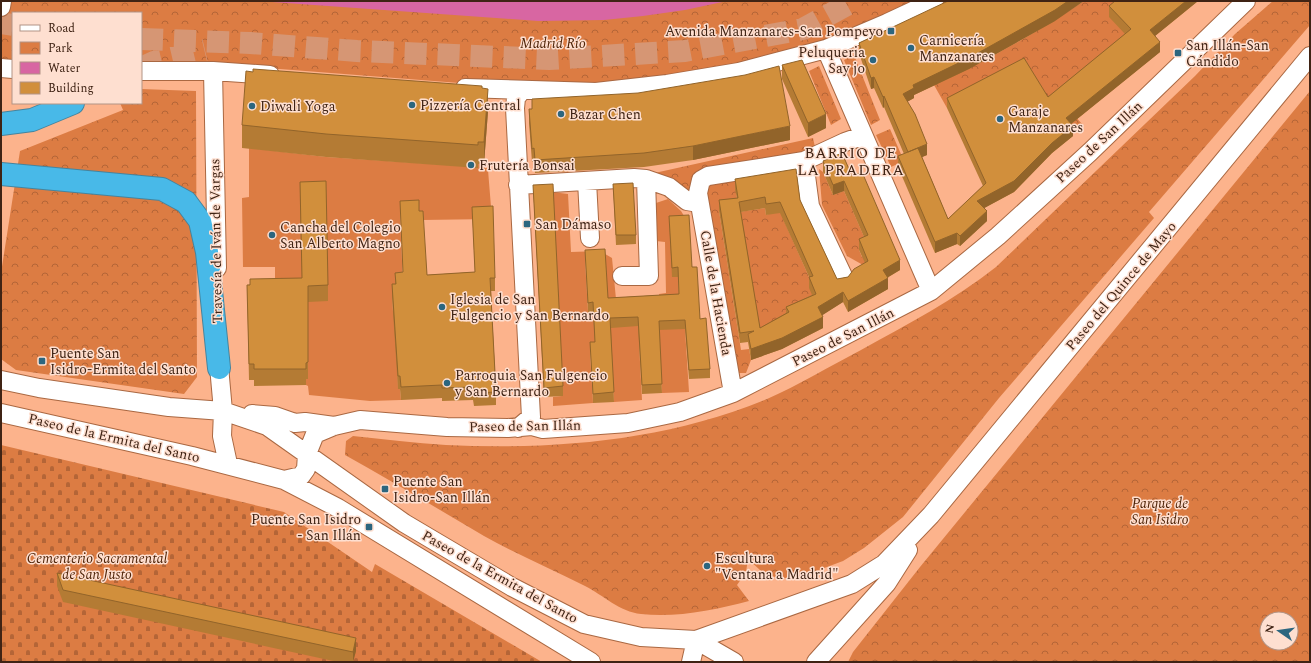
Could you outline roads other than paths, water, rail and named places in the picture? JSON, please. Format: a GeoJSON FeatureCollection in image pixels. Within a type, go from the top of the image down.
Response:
{"type":"FeatureCollection","features":[{"type":"Feature","properties":{"kind":"highway"},"geometry":{"type":"LineString","coordinates":[[1,124],[32,120],[71,104]]}},
{"type":"Feature","properties":{"kind":"highway"},"geometry":{"type":"LineString","coordinates":[[1,174],[162,189],[186,202],[200,221],[207,252],[219,368]]}},
{"type":"Feature","properties":{"kind":"street"},"geometry":{"type":"LineString","coordinates":[[1,8],[2,1]]}},
{"type":"Feature","properties":{"kind":"street"},"geometry":{"type":"LineString","coordinates":[[450,87],[596,92],[667,84],[739,72],[826,49],[934,1]]}},
{"type":"Feature","properties":{"kind":"street","name":"Paseo de San Illán"},"geometry":{"type":"LineString","coordinates":[[307,454],[315,434],[334,426],[365,420],[447,427],[628,423],[680,412],[732,393],[932,291],[998,236],[1084,157],[1246,1]]}},
{"type":"Feature","properties":{"kind":"street"},"geometry":{"type":"LineString","coordinates":[[826,49],[862,136],[932,291]]}},
{"type":"Feature","properties":{"kind":"street","name":"Paseo del Quince de Mayo"},"geometry":{"type":"LineString","coordinates":[[696,640],[852,584],[884,564],[931,515],[1310,56]]}},
{"type":"Feature","properties":{"kind":"street"},"geometry":{"type":"LineString","coordinates":[[1,68],[12,69]]}},
{"type":"Feature","properties":{"kind":"street"},"geometry":{"type":"LineString","coordinates":[[142,71],[213,70],[290,76]]}},
{"type":"Feature","properties":{"kind":"street","name":"Travesía de Iván de Vargas"},"geometry":{"type":"LineString","coordinates":[[213,70],[219,368],[223,411]]}},
{"type":"Feature","properties":{"kind":"street"},"geometry":{"type":"LineString","coordinates":[[522,90],[516,98],[515,108],[531,425]]}},
{"type":"Feature","properties":{"kind":"street"},"geometry":{"type":"LineString","coordinates":[[518,185],[634,178],[646,179],[669,187],[687,201],[693,202],[696,200],[701,180],[708,176],[804,161],[845,142],[862,136]]}},
{"type":"Feature","properties":{"kind":"street"},"geometry":{"type":"LineString","coordinates":[[804,161],[810,206],[844,278]]}},
{"type":"Feature","properties":{"kind":"street"},"geometry":{"type":"LineString","coordinates":[[622,276],[649,276],[646,179]]}},
{"type":"Feature","properties":{"kind":"street"},"geometry":{"type":"LineString","coordinates":[[587,181],[590,238]]}},
{"type":"Feature","properties":{"kind":"street","name":"Calle de la Hacienda"},"geometry":{"type":"LineString","coordinates":[[698,193],[731,375],[732,393]]}},
{"type":"Feature","properties":{"kind":"street","name":"Paseo de la Ermita del Santo"},"geometry":{"type":"LineString","coordinates":[[1,380],[169,407],[223,411],[267,426],[404,523],[512,587],[584,624],[641,637],[696,640],[734,662]]}},
{"type":"Feature","properties":{"kind":"street"},"geometry":{"type":"LineString","coordinates":[[223,411],[222,436],[228,464]]}},
{"type":"Feature","properties":{"kind":"street","name":"Paseo de San Illán"},"geometry":{"type":"LineString","coordinates":[[223,411],[275,416],[295,423],[306,422],[334,426]]}},
{"type":"Feature","properties":{"kind":"street","name":"Paseo de la Ermita del Santo"},"geometry":{"type":"LineString","coordinates":[[1,412],[228,464],[284,480],[338,508],[591,662]]}},
{"type":"Feature","properties":{"kind":"street"},"geometry":{"type":"LineString","coordinates":[[284,480],[301,476],[306,469],[307,454]]}},
{"type":"Feature","properties":{"kind":"street","name":"Paseo del Quince de Mayo"},"geometry":{"type":"LineString","coordinates":[[816,662],[887,583],[931,515]]}},
{"type":"Feature","properties":{"kind":"street"},"geometry":{"type":"LineString","coordinates":[[831,662],[831,655],[838,637]]}},
{"type":"Feature","properties":{"kind":"street"},"geometry":{"type":"LineString","coordinates":[[691,662],[696,640]]}},
{"type":"Feature","properties":{"kind":"water"},"geometry":{"type":"Polygon","coordinates":[[[258,1],[727,1],[685,10],[643,16],[604,20],[538,21],[258,1]]]}},
{"type":"Feature","properties":{"kind":"tunnel"},"geometry":{"type":"LineString","coordinates":[[142,39],[250,43],[357,51],[549,59],[685,51],[803,29],[854,1]]}},
{"type":"Feature","properties":{"kind":"tunnel"},"geometry":{"type":"LineString","coordinates":[[1,23],[12,25]]}},
{"type":"Feature","properties":{"kind":"tunnel"},"geometry":{"type":"LineString","coordinates":[[142,68],[154,62],[205,50]]}},
{"type":"Feature","properties":{"kind":"place","name":"Avenida Manzanares-San Pompeyo"},"geometry":{"type":"Point","coordinates":[891,31]}},
{"type":"Feature","properties":{"kind":"place","name":"Carnicería Manzanares"},"geometry":{"type":"Point","coordinates":[911,48]}},
{"type":"Feature","properties":{"kind":"place","name":"San Illán-San Cándido"},"geometry":{"type":"Point","coordinates":[1178,53]}},
{"type":"Feature","properties":{"kind":"place","name":"Peluqueria Say jo"},"geometry":{"type":"Point","coordinates":[873,60]}},
{"type":"Feature","properties":{"kind":"place","name":"Pizzería Central"},"geometry":{"type":"Point","coordinates":[412,105]}},
{"type":"Feature","properties":{"kind":"place","name":"Diwali Yoga"},"geometry":{"type":"Point","coordinates":[252,106]}},
{"type":"Feature","properties":{"kind":"place","name":"Bazar Chen"},"geometry":{"type":"Point","coordinates":[561,114]}},
{"type":"Feature","properties":{"kind":"place","name":"Garaje Manzanares"},"geometry":{"type":"Point","coordinates":[1000,119]}},
{"type":"Feature","properties":{"kind":"place","name":"Frutería Bonsai"},"geometry":{"type":"Point","coordinates":[471,165]}},
{"type":"Feature","properties":{"kind":"place","name":"San Dámaso"},"geometry":{"type":"Point","coordinates":[527,224]}},
{"type":"Feature","properties":{"kind":"place","name":"Cancha del Colegio San Alberto Magno"},"geometry":{"type":"Point","coordinates":[272,235]}},
{"type":"Feature","properties":{"kind":"place","name":"Iglesia de San Fulgencio y San Bernardo"},"geometry":{"type":"Point","coordinates":[442,307]}},
{"type":"Feature","properties":{"kind":"place","name":"Puente San Isidro-Ermita del Santo"},"geometry":{"type":"Point","coordinates":[42,361]}},
{"type":"Feature","properties":{"kind":"place","name":"Parroquia San Fulgencio y San Bernardo"},"geometry":{"type":"Point","coordinates":[447,383]}},
{"type":"Feature","properties":{"kind":"place","name":"Puente San Isidro-San Illán"},"geometry":{"type":"Point","coordinates":[385,489]}},
{"type":"Feature","properties":{"kind":"place","name":"Puente San Isidro - San Illán"},"geometry":{"type":"Point","coordinates":[369,527]}},
{"type":"Feature","properties":{"kind":"place","name":"Escultura \"Ventana a Madrid\""},"geometry":{"type":"Point","coordinates":[707,566]}},
{"type":"Feature","properties":{"kind":"district","name":"BARRIO DE LA PRADERA"},"geometry":{"type":"Point","coordinates":[851,162]}},
{"type":"Feature","properties":{"kind":"park label","name":"Madrid Río"},"geometry":{"type":"Point","coordinates":[553,43]}},
{"type":"Feature","properties":{"kind":"park label","name":"Parque de San Isidro"},"geometry":{"type":"Point","coordinates":[1160,512]}},
{"type":"Feature","properties":{"kind":"park label","name":"Cementerio Sacramental de San Justo"},"geometry":{"type":"Point","coordinates":[97,566]}}]}
